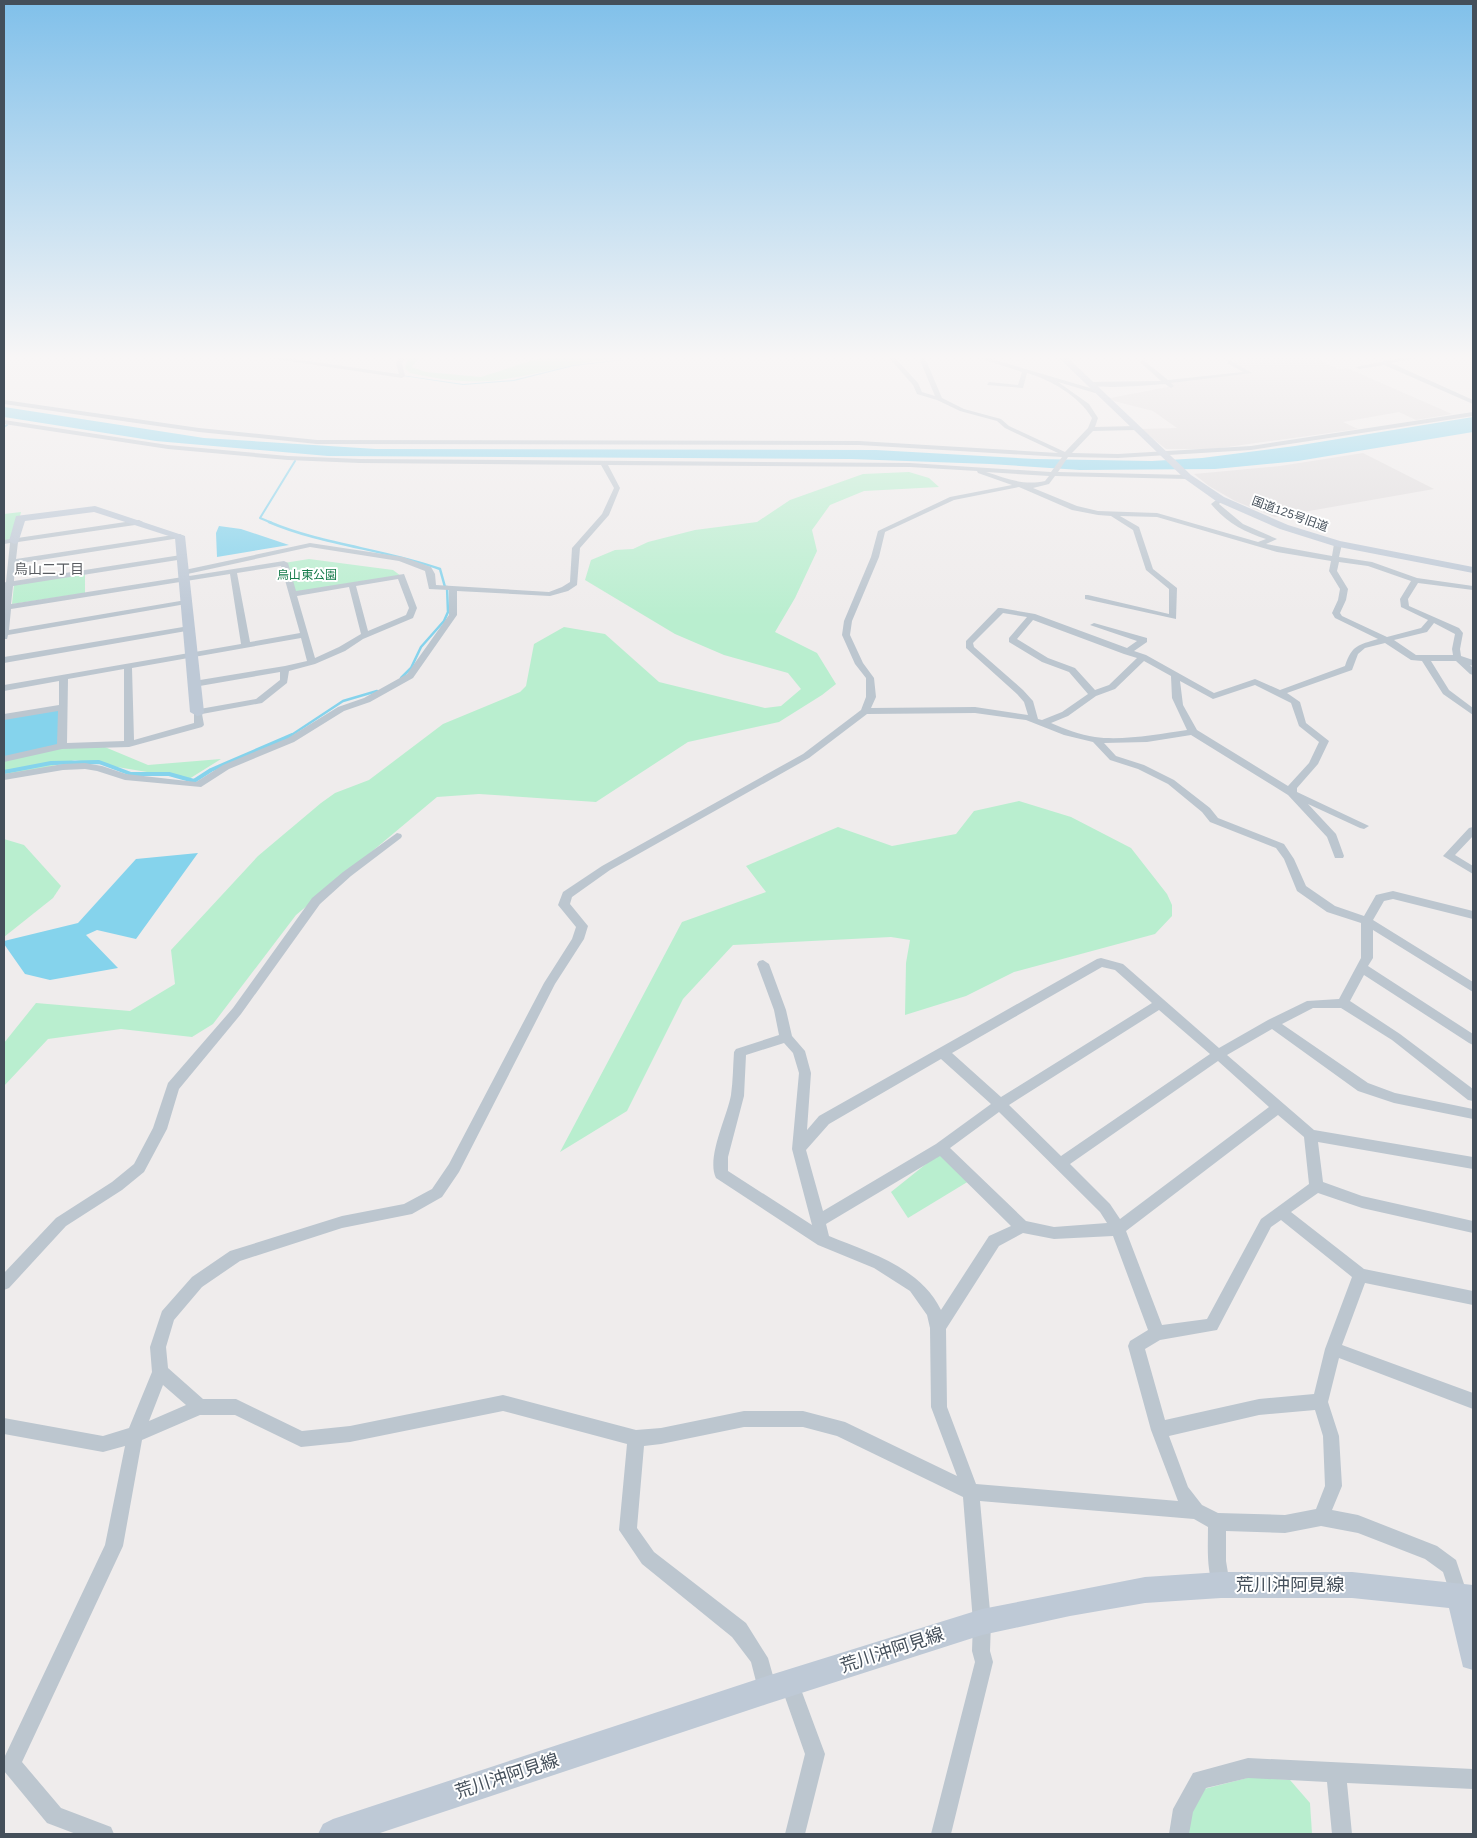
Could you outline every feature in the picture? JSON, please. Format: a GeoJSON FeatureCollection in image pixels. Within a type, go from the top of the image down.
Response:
{"type":"FeatureCollection","features":[{"type":"Feature","properties":{"kind":"street"},"geometry":{"type":"LineString","coordinates":[[147,444],[288,458],[360,462],[603,462],[775,453],[846,444]]}},
{"type":"Feature","properties":{"kind":"street"},"geometry":{"type":"LineString","coordinates":[[391,444],[775,453],[1055,473],[1186,475]]}},
{"type":"Feature","properties":{"kind":"street"},"geometry":{"type":"LineString","coordinates":[[888,444],[1066,455],[1118,456],[1208,452],[1279,444]]}},
{"type":"Feature","properties":{"kind":"street"},"geometry":{"type":"LineString","coordinates":[[1042,444],[1066,455]]}},
{"type":"Feature","properties":{"kind":"street"},"geometry":{"type":"LineString","coordinates":[[104,1834],[54,1816],[7,1763],[114,1546],[135,1435],[160,1372],[158,1347],[167,1316],[198,1282],[235,1256],[342,1222],[407,1210],[437,1193],[454,1168],[550,983],[578,939],[582,926],[564,905],[567,895],[606,868],[806,756],[865,711],[871,697],[870,678],[859,664],[846,635],[848,621],[875,557],[882,531],[952,498],[1020,485],[1041,486],[1047,483],[1066,455],[1077,444]]}},
{"type":"Feature","properties":{"kind":"street","name":"国道125号旧道"},"geometry":{"type":"LineString","coordinates":[[1153,444],[1186,475],[1220,499],[1262,518],[1338,544],[1473,570]]}},
{"type":"Feature","properties":{"kind":"street"},"geometry":{"type":"LineString","coordinates":[[7,607],[183,576],[310,544],[400,559],[428,569],[432,587],[550,594],[565,589],[574,583],[576,568],[574,555],[576,548],[604,515],[617,488],[603,462]]}},
{"type":"Feature","properties":{"kind":"street"},"geometry":{"type":"LineString","coordinates":[[962,467],[1020,485],[1075,508],[1113,514],[1157,515],[1257,545],[1369,564],[1416,580],[1473,588]]}},
{"type":"Feature","properties":{"kind":"street"},"geometry":{"type":"LineString","coordinates":[[1220,499],[1215,504],[1230,520],[1246,530],[1273,539],[1257,545]]}},
{"type":"Feature","properties":{"kind":"street"},"geometry":{"type":"LineString","coordinates":[[4,637],[7,607],[6,585],[12,562],[9,541],[20,518],[95,509],[180,536]]}},
{"type":"Feature","properties":{"kind":"street"},"geometry":{"type":"LineString","coordinates":[[1088,597],[1173,617],[1173,588],[1150,570],[1136,529],[1113,514]]}},
{"type":"Feature","properties":{"kind":"street"},"geometry":{"type":"LineString","coordinates":[[9,541],[139,522]]}},
{"type":"Feature","properties":{"kind":"street"},"geometry":{"type":"LineString","coordinates":[[4,759],[62,746],[129,744],[199,726],[180,536]]}},
{"type":"Feature","properties":{"kind":"street"},"geometry":{"type":"LineString","coordinates":[[12,562],[180,536]]}},
{"type":"Feature","properties":{"kind":"street"},"geometry":{"type":"LineString","coordinates":[[1338,544],[1334,571],[1344,589],[1342,600],[1336,613],[1339,618],[1395,644],[1414,658],[1458,658],[1473,663]]}},
{"type":"Feature","properties":{"kind":"street"},"geometry":{"type":"LineString","coordinates":[[6,585],[182,557]]}},
{"type":"Feature","properties":{"kind":"street"},"geometry":{"type":"LineString","coordinates":[[183,576],[284,563],[312,662]]}},
{"type":"Feature","properties":{"kind":"street"},"geometry":{"type":"LineString","coordinates":[[233,571],[246,646]]}},
{"type":"Feature","properties":{"kind":"street"},"geometry":{"type":"LineString","coordinates":[[194,684],[312,662],[342,649],[365,635],[410,616],[413,608],[401,576],[294,594]]}},
{"type":"Feature","properties":{"kind":"street"},"geometry":{"type":"LineString","coordinates":[[1416,580],[1404,599],[1406,607],[1459,633],[1460,643],[1456,650],[1458,658],[1473,672]]}},
{"type":"Feature","properties":{"kind":"street"},"geometry":{"type":"LineString","coordinates":[[352,584],[365,635]]}},
{"type":"Feature","properties":{"kind":"street"},"geometry":{"type":"LineString","coordinates":[[4,777],[63,767],[85,766],[125,776],[198,785],[226,767],[291,740],[341,709],[367,700],[410,676],[453,615],[453,588]]}},
{"type":"Feature","properties":{"kind":"street"},"geometry":{"type":"LineString","coordinates":[[4,633],[186,602]]}},
{"type":"Feature","properties":{"kind":"street"},"geometry":{"type":"LineString","coordinates":[[1039,721],[1028,701],[1020,692],[970,648],[969,643],[1001,610],[1032,616],[1143,657],[1213,696],[1255,682],[1280,693],[1295,702],[1302,724],[1324,741],[1313,764],[1292,788],[1292,793],[1332,836],[1339,856]]}},
{"type":"Feature","properties":{"kind":"street"},"geometry":{"type":"LineString","coordinates":[[1032,616],[1012,640],[1039,657],[1072,670],[1093,694]]}},
{"type":"Feature","properties":{"kind":"street"},"geometry":{"type":"LineString","coordinates":[[1280,693],[1349,668],[1354,653],[1362,646],[1384,639],[1419,632],[1433,620]]}},
{"type":"Feature","properties":{"kind":"street"},"geometry":{"type":"LineString","coordinates":[[1094,624],[1144,640],[1127,652]]}},
{"type":"Feature","properties":{"kind":"street"},"geometry":{"type":"LineString","coordinates":[[4,660],[189,628]]}},
{"type":"Feature","properties":{"kind":"street"},"geometry":{"type":"LineString","coordinates":[[4,688],[304,635]]}},
{"type":"Feature","properties":{"kind":"street"},"geometry":{"type":"LineString","coordinates":[[1039,721],[1064,714],[1093,694],[1112,687],[1143,657]]}},
{"type":"Feature","properties":{"kind":"street"},"geometry":{"type":"LineString","coordinates":[[1425,658],[1446,692],[1472,709]]}},
{"type":"Feature","properties":{"kind":"street"},"geometry":{"type":"LineString","coordinates":[[128,666],[129,744]]}},
{"type":"Feature","properties":{"kind":"street"},"geometry":{"type":"LineString","coordinates":[[197,712],[259,700],[284,681],[285,668]]}},
{"type":"Feature","properties":{"kind":"street"},"geometry":{"type":"LineString","coordinates":[[1176,674],[1174,686],[1177,704],[1193,732],[1292,793],[1364,826]]}},
{"type":"Feature","properties":{"kind":"street"},"geometry":{"type":"LineString","coordinates":[[62,746],[64,678]]}},
{"type":"Feature","properties":{"kind":"street"},"geometry":{"type":"LineString","coordinates":[[4,717],[64,707]]}},
{"type":"Feature","properties":{"kind":"street"},"geometry":{"type":"LineString","coordinates":[[865,711],[975,710],[1039,721],[1067,733],[1096,740],[1147,739],[1193,732]]}},
{"type":"Feature","properties":{"kind":"street"},"geometry":{"type":"LineString","coordinates":[[1096,740],[1113,758],[1172,782],[1206,810],[1214,820],[1280,846],[1289,859],[1301,888],[1331,908],[1367,921],[1473,988]]}},
{"type":"Feature","properties":{"kind":"street"},"geometry":{"type":"LineString","coordinates":[[1473,830],[1448,856],[1473,870]]}},
{"type":"Feature","properties":{"kind":"street"},"geometry":{"type":"LineString","coordinates":[[4,1283],[61,1222],[117,1186],[139,1168],[160,1129],[173,1087],[237,1011],[316,901],[347,874],[397,836]]}},
{"type":"Feature","properties":{"kind":"street"},"geometry":{"type":"LineString","coordinates":[[1343,1003],[1367,958],[1367,921],[1380,898],[1393,895],[1433,903],[1473,915]]}},
{"type":"Feature","properties":{"kind":"street"},"geometry":{"type":"LineString","coordinates":[[799,1149],[824,1120],[1101,962],[1119,967],[1159,1004],[1219,1054],[1277,1108],[1310,1135],[1473,1163]]}},
{"type":"Feature","properties":{"kind":"street"},"geometry":{"type":"LineString","coordinates":[[764,964],[780,1010],[786,1038],[799,1051],[805,1073],[799,1149],[823,1240]]}},
{"type":"Feature","properties":{"kind":"street"},"geometry":{"type":"LineString","coordinates":[[1362,968],[1473,1040]]}},
{"type":"Feature","properties":{"kind":"street"},"geometry":{"type":"LineString","coordinates":[[1061,1163],[1219,1054],[1272,1023],[1311,1004],[1343,1003],[1396,1037],[1473,1096]]}},
{"type":"Feature","properties":{"kind":"street"},"geometry":{"type":"LineString","coordinates":[[819,1221],[941,1148],[1000,1104],[1159,1004]]}},
{"type":"Feature","properties":{"kind":"street"},"geometry":{"type":"LineString","coordinates":[[1272,1023],[1363,1087],[1394,1098],[1473,1114]]}},
{"type":"Feature","properties":{"kind":"street"},"geometry":{"type":"LineString","coordinates":[[786,1038],[740,1052],[737,1096],[721,1157],[721,1174],[823,1240],[879,1263],[916,1286],[934,1312],[938,1328],[939,1407],[971,1492],[982,1622],[981,1651],[984,1662],[941,1834]]}},
{"type":"Feature","properties":{"kind":"street"},"geometry":{"type":"LineString","coordinates":[[942,1053],[1000,1104],[1105,1208],[1118,1229],[1156,1333]]}},
{"type":"Feature","properties":{"kind":"street"},"geometry":{"type":"LineString","coordinates":[[938,1328],[994,1241],[1022,1228],[1054,1233],[1118,1229],[1277,1108]]}},
{"type":"Feature","properties":{"kind":"street"},"geometry":{"type":"LineString","coordinates":[[1310,1135],[1316,1186]]}},
{"type":"Feature","properties":{"kind":"street"},"geometry":{"type":"LineString","coordinates":[[941,1148],[1022,1228]]}},
{"type":"Feature","properties":{"kind":"street"},"geometry":{"type":"LineString","coordinates":[[1196,1511],[1182,1492],[1160,1430],[1136,1346],[1156,1333],[1212,1325],[1266,1223],[1316,1186]]}},
{"type":"Feature","properties":{"kind":"street"},"geometry":{"type":"LineString","coordinates":[[1316,1186],[1362,1202],[1473,1227]]}},
{"type":"Feature","properties":{"kind":"street"},"geometry":{"type":"LineString","coordinates":[[1282,1213],[1360,1276],[1473,1298]]}},
{"type":"Feature","properties":{"kind":"street"},"geometry":{"type":"LineString","coordinates":[[1322,1517],[1334,1486],[1331,1436],[1320,1402],[1333,1349],[1360,1276]]}},
{"type":"Feature","properties":{"kind":"street"},"geometry":{"type":"LineString","coordinates":[[1333,1349],[1473,1401]]}},
{"type":"Feature","properties":{"kind":"street"},"geometry":{"type":"LineString","coordinates":[[160,1372],[200,1407]]}},
{"type":"Feature","properties":{"kind":"street"},"geometry":{"type":"LineString","coordinates":[[1160,1430],[1239,1411],[1297,1402],[1320,1402]]}},
{"type":"Feature","properties":{"kind":"street"},"geometry":{"type":"LineString","coordinates":[[4,1426],[103,1444],[135,1435],[200,1407],[236,1407],[301,1438],[350,1434],[503,1404],[636,1438],[661,1436],[744,1419],[803,1419],[838,1428],[971,1492],[1196,1511],[1217,1522],[1285,1524],[1322,1517],[1358,1524],[1431,1552],[1450,1566],[1466,1597],[1473,1657]]}},
{"type":"Feature","properties":{"kind":"street"},"geometry":{"type":"LineString","coordinates":[[636,1438],[628,1530],[648,1558],[740,1630],[778,1687],[815,1754],[795,1834]]}},
{"type":"Feature","properties":{"kind":"street"},"geometry":{"type":"LineString","coordinates":[[1217,1522],[1217,1561],[1221,1585]]}},
{"type":"Feature","properties":{"kind":"street","name":"荒川沖阿見線"},"geometry":{"type":"LineString","coordinates":[[332,1834],[982,1622],[1070,1603],[1145,1590],[1221,1585],[1352,1585],[1466,1597]]}},
{"type":"Feature","properties":{"kind":"street"},"geometry":{"type":"LineString","coordinates":[[1179,1834],[1183,1809],[1200,1780],[1248,1768],[1473,1779]]}},
{"type":"Feature","properties":{"kind":"street"},"geometry":{"type":"LineString","coordinates":[[1336,1772],[1342,1834]]}},
{"type":"Feature","properties":{"kind":"shaded area"},"geometry":{"type":"Polygon","coordinates":[[[1159,444],[1251,444],[1213,449],[1166,449],[1159,444]]]}},
{"type":"Feature","properties":{"kind":"shaded area"},"geometry":{"type":"Polygon","coordinates":[[[1363,453],[1434,489],[1275,517],[1235,501],[1209,486],[1194,474],[1280,466],[1363,453]]]}},
{"type":"Feature","properties":{"kind":"green space"},"geometry":{"type":"Polygon","coordinates":[[[909,472],[929,478],[939,487],[864,491],[830,505],[812,530],[817,551],[795,598],[775,632],[817,653],[836,684],[822,695],[779,722],[688,742],[596,802],[479,794],[437,797],[296,915],[213,1024],[192,1037],[121,1029],[48,1039],[4,1086],[4,1043],[36,1003],[130,1011],[175,984],[171,950],[258,856],[335,793],[369,780],[443,724],[520,692],[526,686],[534,644],[564,627],[605,634],[659,682],[765,708],[781,706],[801,689],[788,673],[724,655],[675,634],[585,580],[591,560],[615,550],[633,549],[648,542],[695,530],[757,522],[790,500],[863,474],[909,472]]]}},
{"type":"Feature","properties":{"kind":"green space"},"geometry":{"type":"Polygon","coordinates":[[[21,512],[14,541],[4,542],[4,514],[21,512]]]}},
{"type":"Feature","properties":{"kind":"green space","name":"烏山東公園"},"geometry":{"type":"Polygon","coordinates":[[[309,559],[393,570],[401,576],[294,594],[284,563],[309,559]]]}},
{"type":"Feature","properties":{"kind":"green space"},"geometry":{"type":"Polygon","coordinates":[[[85,574],[85,593],[12,604],[14,585],[85,574]]]}},
{"type":"Feature","properties":{"kind":"green space"},"geometry":{"type":"Polygon","coordinates":[[[100,745],[148,765],[221,759],[189,779],[75,760],[4,779],[4,759],[35,751],[100,745]]]}},
{"type":"Feature","properties":{"kind":"green space"},"geometry":{"type":"Polygon","coordinates":[[[1019,801],[1071,817],[1131,848],[1167,894],[1172,905],[1172,916],[1155,934],[1014,972],[966,996],[905,1015],[906,963],[910,940],[891,937],[733,945],[683,999],[627,1111],[560,1152],[682,922],[766,892],[746,866],[838,827],[892,846],[956,834],[974,811],[1019,801]]]}},
{"type":"Feature","properties":{"kind":"green space"},"geometry":{"type":"Polygon","coordinates":[[[4,839],[24,845],[61,886],[53,898],[4,937],[4,839]]]}},
{"type":"Feature","properties":{"kind":"green space"},"geometry":{"type":"Polygon","coordinates":[[[941,1152],[969,1181],[908,1218],[891,1192],[941,1152]]]}},
{"type":"Feature","properties":{"kind":"green space"},"geometry":{"type":"Polygon","coordinates":[[[1251,1777],[1290,1780],[1310,1803],[1312,1834],[1188,1834],[1191,1812],[1204,1789],[1251,1777]]]}},
{"type":"Feature","properties":{"kind":"water"},"geometry":{"type":"Polygon","coordinates":[[[188,444],[294,444],[376,449],[876,450],[1035,459],[1152,461],[1202,458],[1309,444],[1402,444],[1298,461],[1215,469],[1080,470],[990,464],[851,459],[328,456],[188,444]]]}},
{"type":"Feature","properties":{"kind":"water"},"geometry":{"type":"Polygon","coordinates":[[[219,526],[241,529],[289,545],[217,557],[216,533],[219,526]]]}},
{"type":"Feature","properties":{"kind":"water"},"geometry":{"type":"Polygon","coordinates":[[[65,708],[62,748],[4,757],[4,718],[65,708]]]}},
{"type":"Feature","properties":{"kind":"water"},"geometry":{"type":"Polygon","coordinates":[[[198,853],[136,939],[97,930],[86,935],[118,968],[50,980],[25,974],[4,944],[4,941],[78,923],[136,859],[198,853]]]}},
{"type":"Feature","properties":{"kind":"waterway"},"geometry":{"type":"LineString","coordinates":[[272,523],[260,518],[295,461]]}},
{"type":"Feature","properties":{"kind":"waterway"},"geometry":{"type":"LineString","coordinates":[[269,522],[332,542],[397,556],[440,569],[445,587],[447,587],[448,612],[444,621],[421,647],[411,668],[401,678]]}},
{"type":"Feature","properties":{"kind":"waterway"},"geometry":{"type":"LineString","coordinates":[[291,736],[343,701],[377,691]]}},
{"type":"Feature","properties":{"kind":"waterway"},"geometry":{"type":"LineString","coordinates":[[4,772],[51,763],[99,762],[131,774],[169,774],[194,781],[211,770],[291,736]]}},
{"type":"Feature","properties":{"kind":"district","name":"烏山二丁目"},"geometry":{"type":"Point","coordinates":[49,569]}}]}
